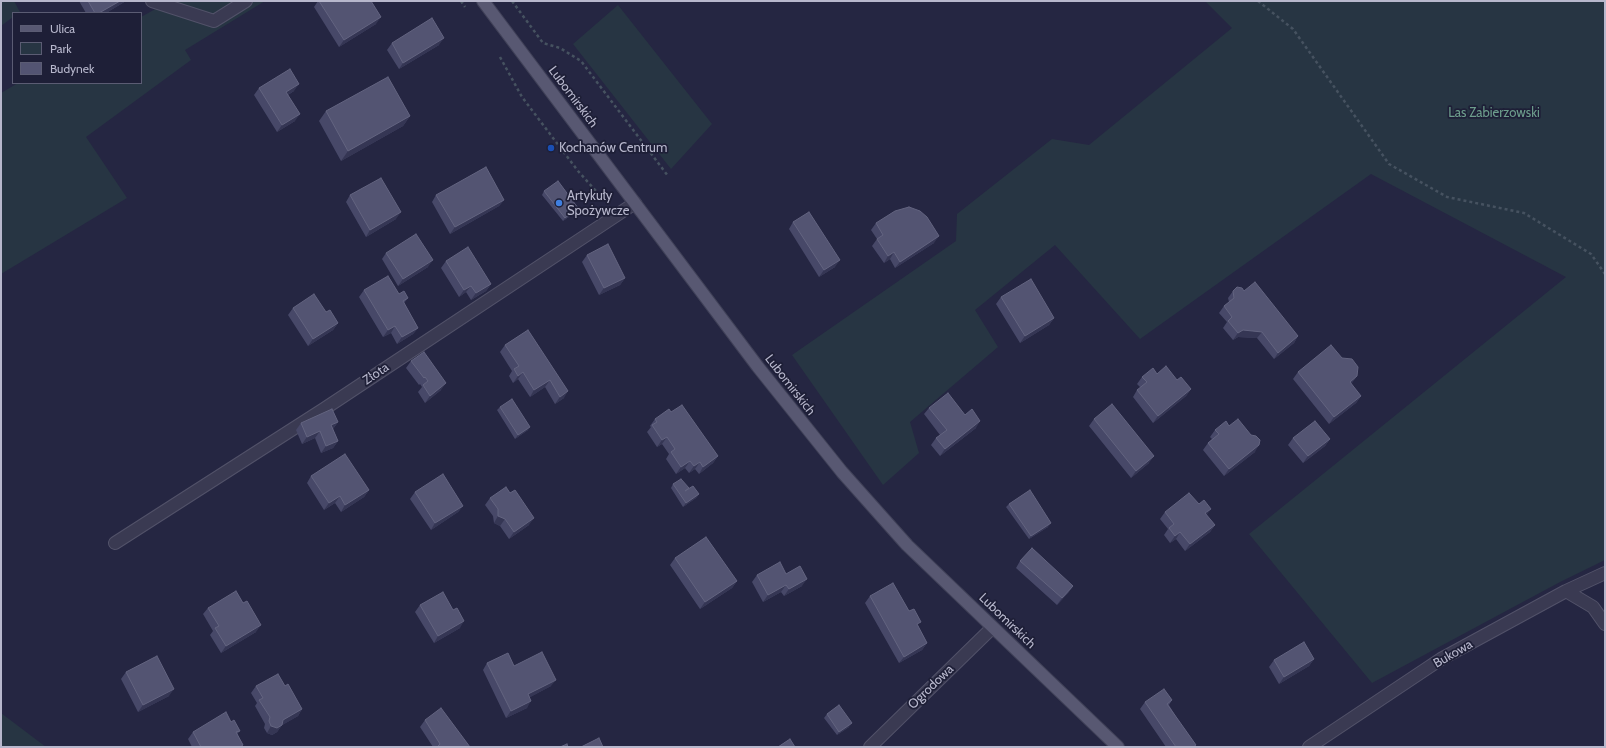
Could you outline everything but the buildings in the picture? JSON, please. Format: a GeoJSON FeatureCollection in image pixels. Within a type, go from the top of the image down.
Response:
{"type":"FeatureCollection","features":[{"type":"Feature","properties":{"kind":"main road","name":"Lubomirskich"},"geometry":{"type":"LineString","coordinates":[[483,1],[799,421],[842,472],[907,545],[1118,747]]}},
{"type":"Feature","properties":{"kind":"street"},"geometry":{"type":"LineString","coordinates":[[152,1],[214,21],[246,1]]}},
{"type":"Feature","properties":{"kind":"street","name":"Złota"},"geometry":{"type":"LineString","coordinates":[[115,543],[324,409],[635,203]]}},
{"type":"Feature","properties":{"kind":"street","name":"Bukowa"},"geometry":{"type":"LineString","coordinates":[[1309,747],[1441,659],[1566,592],[1605,573]]}},
{"type":"Feature","properties":{"kind":"street"},"geometry":{"type":"LineString","coordinates":[[1566,592],[1593,607],[1605,624]]}},
{"type":"Feature","properties":{"kind":"street","name":"Ogrodowa"},"geometry":{"type":"LineString","coordinates":[[870,747],[992,628]]}},
{"type":"Feature","properties":{"kind":"path"},"geometry":{"type":"LineString","coordinates":[[512,1],[543,43],[560,48],[581,61],[668,176]]}},
{"type":"Feature","properties":{"kind":"path"},"geometry":{"type":"LineString","coordinates":[[1258,1],[1293,29],[1389,164],[1447,197],[1524,213],[1591,254],[1605,274]]}},
{"type":"Feature","properties":{"kind":"green space"},"geometry":{"type":"Polygon","coordinates":[[[1,1],[14,1],[20,12],[12,12],[12,18],[1,26],[1,1]]]}},
{"type":"Feature","properties":{"kind":"green space"},"geometry":{"type":"Polygon","coordinates":[[[156,1],[265,1],[185,50],[191,60],[86,137],[127,198],[1,274],[1,93],[16,84],[142,84],[142,16],[159,7],[156,1]]]}},
{"type":"Feature","properties":{"kind":"green space","name":"Las Zabierzowski"},"geometry":{"type":"Polygon","coordinates":[[[1205,1],[1605,1],[1605,560],[1560,582],[1372,683],[1249,534],[1566,277],[1371,174],[1140,339],[1055,245],[975,310],[998,347],[910,422],[919,453],[883,485],[792,355],[956,241],[957,214],[1052,139],[1089,145],[1232,28],[1205,1]]]}},
{"type":"Feature","properties":{"kind":"green space"},"geometry":{"type":"Polygon","coordinates":[[[618,5],[712,124],[671,169],[573,44],[618,5]]]}},
{"type":"Feature","properties":{"kind":"green space"},"geometry":{"type":"Polygon","coordinates":[[[1,713],[46,747],[1,747],[1,713]]]}},
{"type":"Feature","properties":{"kind":"place","name":"Kochanów Centrum"},"geometry":{"type":"Point","coordinates":[551,148]}},
{"type":"Feature","properties":{"kind":"place","name":"Artykuły Spożywcze"},"geometry":{"type":"Point","coordinates":[559,203]}}]}
